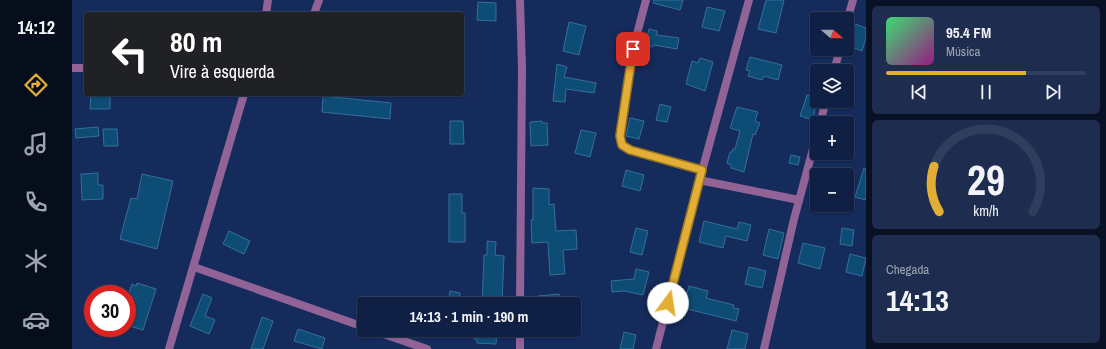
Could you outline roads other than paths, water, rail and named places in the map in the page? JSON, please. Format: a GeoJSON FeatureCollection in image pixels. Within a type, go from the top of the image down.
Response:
{"type":"FeatureCollection","features":[{"type":"Feature","properties":{"kind":"street"},"geometry":{"type":"LineString","coordinates":[[266,12],[268,0]]}},
{"type":"Feature","properties":{"kind":"street"},"geometry":{"type":"LineString","coordinates":[[315,12],[319,0]]}},
{"type":"Feature","properties":{"kind":"street"},"geometry":{"type":"LineString","coordinates":[[520,0],[522,68],[520,297]]}},
{"type":"Feature","properties":{"kind":"street"},"geometry":{"type":"LineString","coordinates":[[646,0],[633,49],[620,136],[622,145],[630,150],[702,170]]}},
{"type":"Feature","properties":{"kind":"street"},"geometry":{"type":"LineString","coordinates":[[656,349],[699,180],[749,0]]}},
{"type":"Feature","properties":{"kind":"street"},"geometry":{"type":"LineString","coordinates":[[850,12],[853,0]]}},
{"type":"Feature","properties":{"kind":"street"},"geometry":{"type":"LineString","coordinates":[[72,68],[84,68]]}},
{"type":"Feature","properties":{"kind":"street"},"geometry":{"type":"LineString","coordinates":[[169,349],[243,96]]}},
{"type":"Feature","properties":{"kind":"street"},"geometry":{"type":"LineString","coordinates":[[764,349],[810,160]]}},
{"type":"Feature","properties":{"kind":"street"},"geometry":{"type":"LineString","coordinates":[[699,180],[799,200]]}},
{"type":"Feature","properties":{"kind":"street"},"geometry":{"type":"LineString","coordinates":[[194,267],[357,325]]}},
{"type":"Feature","properties":{"kind":"street"},"geometry":{"type":"LineString","coordinates":[[392,337],[427,349]]}},
{"type":"Feature","properties":{"kind":"street"},"geometry":{"type":"LineString","coordinates":[[520,337],[520,349]]}}]}
